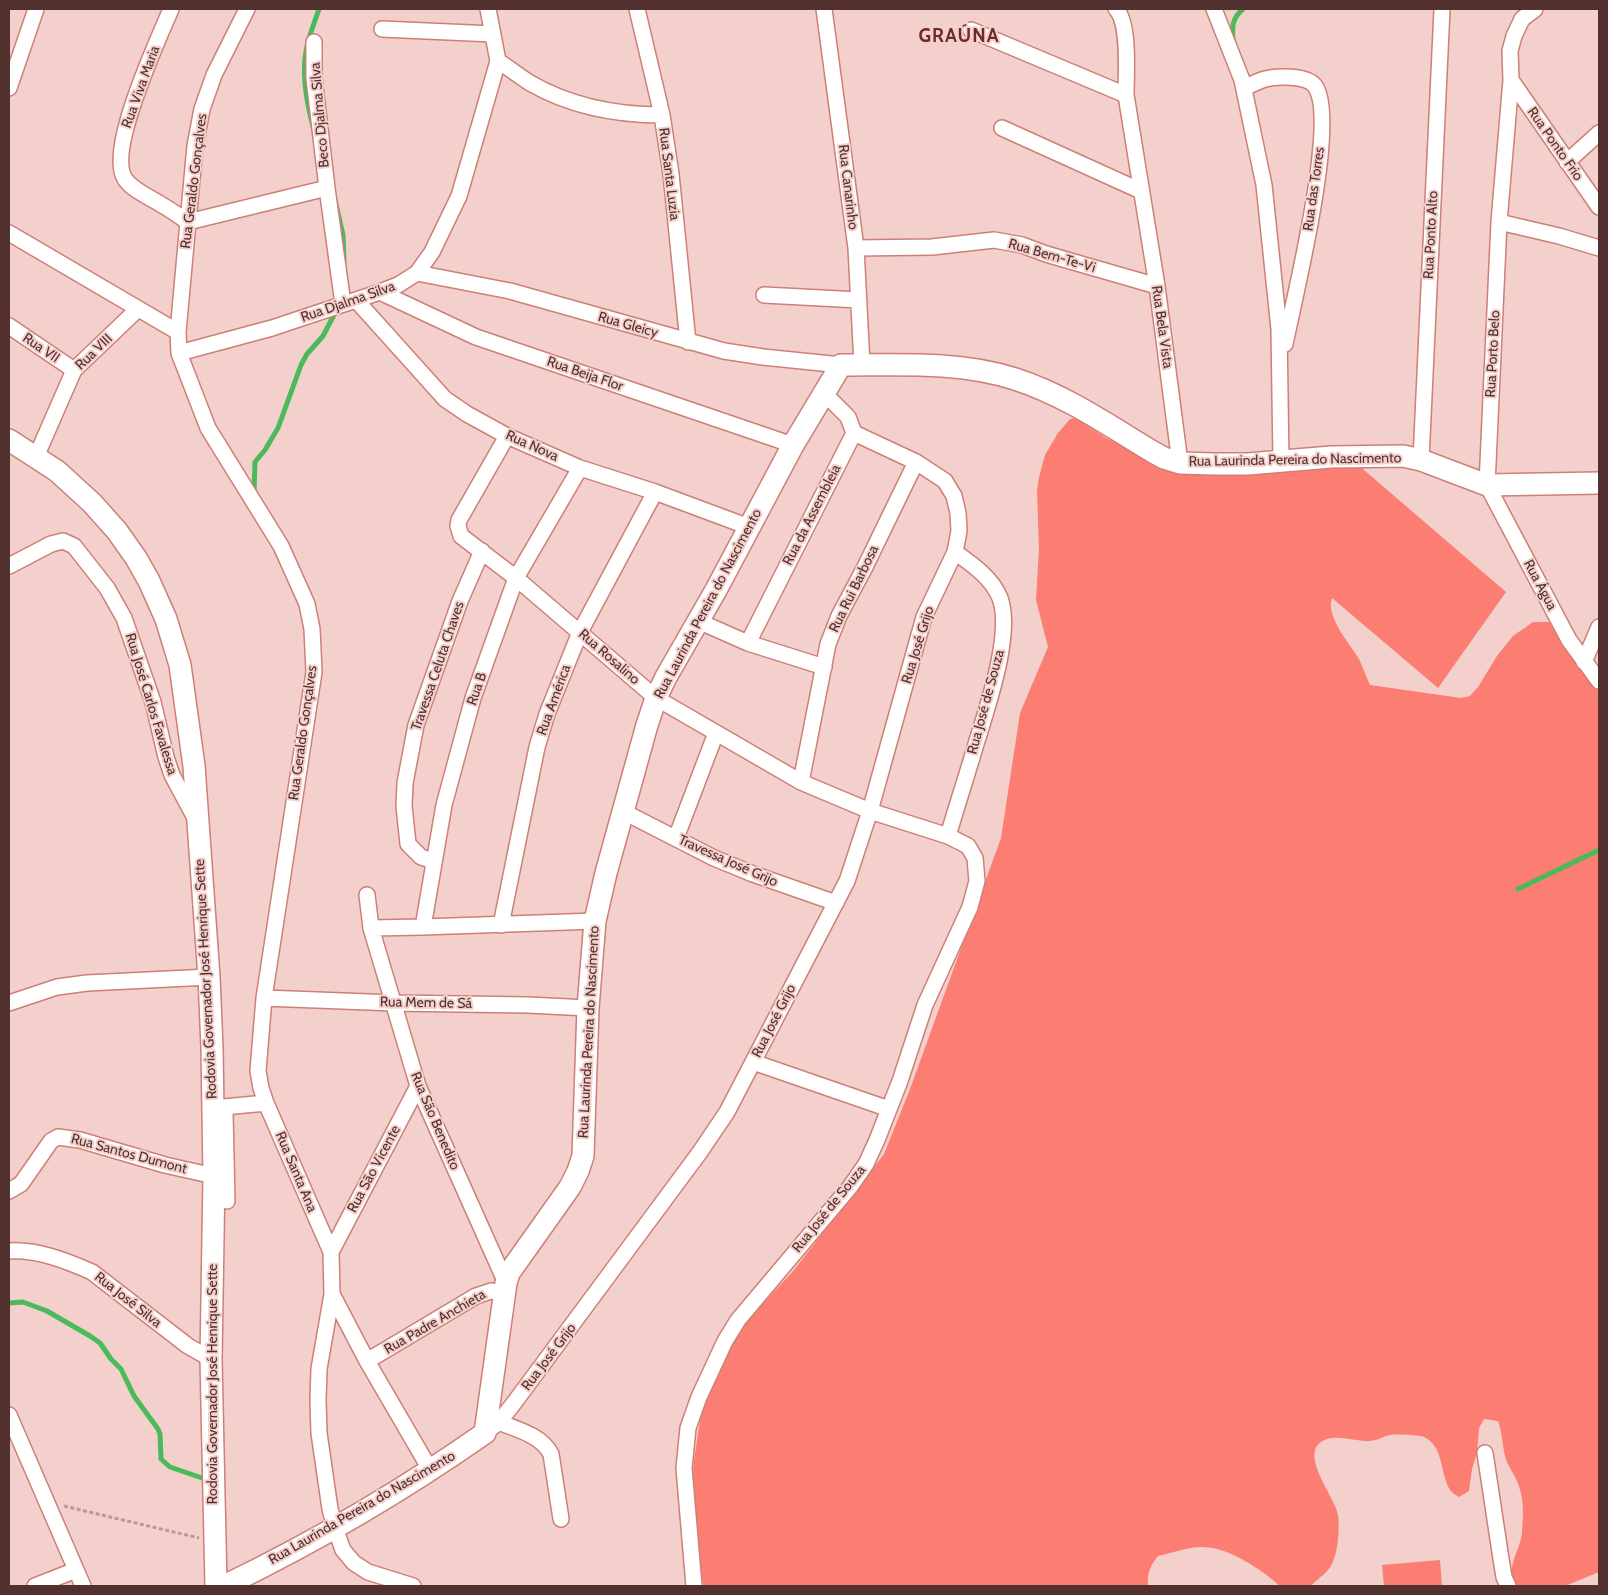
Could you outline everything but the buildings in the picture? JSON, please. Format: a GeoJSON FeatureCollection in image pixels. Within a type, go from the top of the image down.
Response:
{"type":"FeatureCollection","features":[{"type":"Feature","properties":{"kind":"street"},"geometry":{"type":"LineString","coordinates":[[9,88],[36,9]]}},
{"type":"Feature","properties":{"kind":"street","name":"Rua Viva Maria"},"geometry":{"type":"LineString","coordinates":[[171,9],[130,111],[122,141],[120,167],[123,177],[130,185],[188,222]]}},
{"type":"Feature","properties":{"kind":"street","name":"Rua Geraldo Gonçalves"},"geometry":{"type":"LineString","coordinates":[[247,9],[214,75],[202,109],[195,146],[178,332],[179,353],[208,428],[281,546],[307,604],[312,629],[314,672],[264,998],[258,1071],[260,1088],[266,1103]]}},
{"type":"Feature","properties":{"kind":"street","name":"Rua Djalma Silva"},"geometry":{"type":"LineString","coordinates":[[179,353],[272,328],[380,292],[398,285],[417,273],[432,252],[459,196],[498,61],[488,9]]}},
{"type":"Feature","properties":{"kind":"street","name":"Rua Santa Luzia"},"geometry":{"type":"LineString","coordinates":[[636,9],[662,115],[671,174],[688,342]]}},
{"type":"Feature","properties":{"kind":"street","name":"Rua Canarinho"},"geometry":{"type":"LineString","coordinates":[[824,9],[856,248],[862,365]]}},
{"type":"Feature","properties":{"kind":"street","name":"Rua Bela Vista"},"geometry":{"type":"LineString","coordinates":[[1116,9],[1119,12],[1125,32],[1126,95],[1157,286],[1180,462]]}},
{"type":"Feature","properties":{"kind":"street","name":"Rua das Torres"},"geometry":{"type":"LineString","coordinates":[[1214,9],[1242,80],[1264,185],[1279,329],[1281,461]]}},
{"type":"Feature","properties":{"kind":"street","name":"Rua Ponto Alto"},"geometry":{"type":"LineString","coordinates":[[1421,460],[1442,9]]}},
{"type":"Feature","properties":{"kind":"street","name":"Rua Porto Belo"},"geometry":{"type":"LineString","coordinates":[[1487,485],[1499,222],[1511,80],[1510,51],[1514,36],[1522,19],[1535,9]]}},
{"type":"Feature","properties":{"kind":"street"},"geometry":{"type":"LineString","coordinates":[[382,29],[493,34]]}},
{"type":"Feature","properties":{"kind":"street"},"geometry":{"type":"LineString","coordinates":[[971,30],[1126,95]]}},
{"type":"Feature","properties":{"kind":"street","name":"Beco Djalma Silva"},"geometry":{"type":"LineString","coordinates":[[314,42],[315,86],[327,188],[350,302]]}},
{"type":"Feature","properties":{"kind":"street"},"geometry":{"type":"LineString","coordinates":[[498,61],[531,83],[562,98],[602,110],[636,115],[662,115]]}},
{"type":"Feature","properties":{"kind":"street","name":"Rua das Torres"},"geometry":{"type":"LineString","coordinates":[[1244,88],[1281,76],[1304,79],[1315,86],[1322,105],[1317,186],[1280,366]]}},
{"type":"Feature","properties":{"kind":"street","name":"Rua Ponto Frio"},"geometry":{"type":"LineString","coordinates":[[1511,80],[1599,207]]}},
{"type":"Feature","properties":{"kind":"street"},"geometry":{"type":"LineString","coordinates":[[1002,128],[1141,191]]}},
{"type":"Feature","properties":{"kind":"street"},"geometry":{"type":"LineString","coordinates":[[1567,162],[1599,133]]}},
{"type":"Feature","properties":{"kind":"street"},"geometry":{"type":"LineString","coordinates":[[188,222],[327,188]]}},
{"type":"Feature","properties":{"kind":"street"},"geometry":{"type":"LineString","coordinates":[[1499,222],[1559,236],[1599,248]]}},
{"type":"Feature","properties":{"kind":"street"},"geometry":{"type":"LineString","coordinates":[[9,233],[178,332]]}},
{"type":"Feature","properties":{"kind":"street","name":"Rua Bem-Te-Vi"},"geometry":{"type":"LineString","coordinates":[[856,248],[932,247],[994,240],[1022,245],[1046,254],[1157,286]]}},
{"type":"Feature","properties":{"kind":"street","name":"Rua Gleicy"},"geometry":{"type":"LineString","coordinates":[[417,273],[510,291],[724,351],[841,365]]}},
{"type":"Feature","properties":{"kind":"street","name":"Rua Beija Flor"},"geometry":{"type":"LineString","coordinates":[[380,292],[476,337],[793,445]]}},
{"type":"Feature","properties":{"kind":"street"},"geometry":{"type":"LineString","coordinates":[[764,296],[859,300]]}},
{"type":"Feature","properties":{"kind":"street","name":"Rua Nova"},"geometry":{"type":"LineString","coordinates":[[350,302],[445,399],[467,414],[507,436],[580,468],[655,492],[749,527]]}},
{"type":"Feature","properties":{"kind":"street","name":"Rua VIII"},"geometry":{"type":"LineString","coordinates":[[36,457],[74,370],[138,310]]}},
{"type":"Feature","properties":{"kind":"street","name":"Rua VII"},"geometry":{"type":"LineString","coordinates":[[9,326],[74,370]]}},
{"type":"Feature","properties":{"kind":"street","name":"Rua Laurinda Pereira do Nascimento"},"geometry":{"type":"LineString","coordinates":[[224,1586],[335,1528],[431,1471],[492,1427],[504,1288],[509,1273],[570,1187],[583,1156],[588,1008],[595,921],[622,811],[656,698],[793,445],[841,365],[964,368],[1014,379],[1057,396],[1164,458],[1180,462],[1214,464],[1403,456],[1421,460],[1487,485],[1599,483]]}},
{"type":"Feature","properties":{"kind":"street"},"geometry":{"type":"LineString","coordinates":[[824,393],[848,417],[854,433],[916,462],[945,481],[954,496],[958,513],[959,531],[955,552]]}},
{"type":"Feature","properties":{"kind":"street","name":"Rua da Assembleia"},"geometry":{"type":"LineString","coordinates":[[748,642],[854,433]]}},
{"type":"Feature","properties":{"kind":"street","name":"Rua Rosalino"},"geometry":{"type":"LineString","coordinates":[[507,436],[459,520],[458,526],[461,536],[516,578],[656,698],[801,782],[870,811]]}},
{"type":"Feature","properties":{"kind":"street","name":"Rodovia Governador José Henrique Sette"},"geometry":{"type":"LineString","coordinates":[[9,440],[58,471],[77,488],[117,531],[149,581],[166,619],[180,665],[188,713],[198,825],[219,1111],[214,1176],[211,1359],[216,1586]]}},
{"type":"Feature","properties":{"kind":"street","name":"Rua Rui Barbosa"},"geometry":{"type":"LineString","coordinates":[[801,782],[828,644],[839,616],[916,462]]}},
{"type":"Feature","properties":{"kind":"street","name":"Rua B"},"geometry":{"type":"LineString","coordinates":[[423,927],[444,804],[473,698],[516,578],[580,468]]}},
{"type":"Feature","properties":{"kind":"street","name":"Rua Água"},"geometry":{"type":"LineString","coordinates":[[1487,485],[1569,640],[1599,682]]}},
{"type":"Feature","properties":{"kind":"street","name":"Rua América"},"geometry":{"type":"LineString","coordinates":[[501,925],[538,747],[547,714],[580,632],[655,492]]}},
{"type":"Feature","properties":{"kind":"street","name":"Rua José Carlos Favalessa"},"geometry":{"type":"LineString","coordinates":[[9,566],[51,544],[63,541],[74,546],[107,588],[124,618],[153,702],[172,775],[198,825]]}},
{"type":"Feature","properties":{"kind":"street","name":"Travessa Celuta Chaves"},"geometry":{"type":"LineString","coordinates":[[433,861],[421,857],[408,844],[404,806],[405,783],[416,725],[460,602],[482,551]]}},
{"type":"Feature","properties":{"kind":"street","name":"Rua José Grijo"},"geometry":{"type":"LineString","coordinates":[[492,1427],[532,1379],[700,1152],[727,1112],[754,1062],[847,881],[870,811],[924,617],[955,552]]}},
{"type":"Feature","properties":{"kind":"street","name":"Rua José de Souza"},"geometry":{"type":"LineString","coordinates":[[948,836],[1001,656],[1004,616],[1000,599],[993,585],[955,552]]}},
{"type":"Feature","properties":{"kind":"street"},"geometry":{"type":"LineString","coordinates":[[698,621],[748,642],[824,667]]}},
{"type":"Feature","properties":{"kind":"street"},"geometry":{"type":"LineString","coordinates":[[1584,662],[1599,626]]}},
{"type":"Feature","properties":{"kind":"street"},"geometry":{"type":"LineString","coordinates":[[676,838],[716,733]]}},
{"type":"Feature","properties":{"kind":"street","name":"Travessa José Grijo"},"geometry":{"type":"LineString","coordinates":[[622,811],[714,858],[753,874],[836,903]]}},
{"type":"Feature","properties":{"kind":"street","name":"Rua José de Souza"},"geometry":{"type":"LineString","coordinates":[[694,1586],[684,1468],[688,1428],[698,1397],[725,1341],[738,1320],[850,1187],[866,1164],[889,1110],[925,1005],[970,907],[976,881],[974,858],[968,846],[948,836],[870,811]]}},
{"type":"Feature","properties":{"kind":"street","name":"Rua São Benedito"},"geometry":{"type":"LineString","coordinates":[[367,895],[371,928],[395,1003],[418,1086],[504,1288]]}},
{"type":"Feature","properties":{"kind":"street"},"geometry":{"type":"LineString","coordinates":[[371,928],[595,921]]}},
{"type":"Feature","properties":{"kind":"street"},"geometry":{"type":"LineString","coordinates":[[9,1003],[57,987],[209,977]]}},
{"type":"Feature","properties":{"kind":"street","name":"Rua Mem de Sá"},"geometry":{"type":"LineString","coordinates":[[264,998],[588,1008]]}},
{"type":"Feature","properties":{"kind":"street"},"geometry":{"type":"LineString","coordinates":[[754,1062],[889,1110]]}},
{"type":"Feature","properties":{"kind":"street","name":"Rua São Vicente"},"geometry":{"type":"LineString","coordinates":[[331,1252],[418,1086]]}},
{"type":"Feature","properties":{"kind":"street"},"geometry":{"type":"LineString","coordinates":[[226,1200],[219,1111],[266,1103]]}},
{"type":"Feature","properties":{"kind":"street","name":"Rua Santa Ana"},"geometry":{"type":"LineString","coordinates":[[266,1103],[331,1252],[332,1294],[320,1369],[318,1400],[319,1433],[335,1528],[343,1550],[354,1563],[368,1572],[413,1586]]}},
{"type":"Feature","properties":{"kind":"street","name":"Rua Santos Dumont"},"geometry":{"type":"LineString","coordinates":[[9,1192],[21,1184],[51,1141],[58,1137],[80,1140],[165,1165],[214,1176]]}},
{"type":"Feature","properties":{"kind":"street","name":"Rua José Silva"},"geometry":{"type":"LineString","coordinates":[[9,1251],[18,1250],[34,1253],[74,1264],[92,1272],[188,1346],[211,1359]]}},
{"type":"Feature","properties":{"kind":"street","name":"Rua Padre Anchieta"},"geometry":{"type":"LineString","coordinates":[[367,1361],[476,1296],[491,1290],[504,1288]]}},
{"type":"Feature","properties":{"kind":"street","name":"Rua Santa Ana"},"geometry":{"type":"LineString","coordinates":[[332,1294],[367,1361],[431,1471]]}},
{"type":"Feature","properties":{"kind":"street"},"geometry":{"type":"LineString","coordinates":[[9,1415],[83,1586]]}},
{"type":"Feature","properties":{"kind":"street"},"geometry":{"type":"LineString","coordinates":[[492,1427],[540,1439],[547,1446],[552,1454],[561,1519]]}},
{"type":"Feature","properties":{"kind":"street"},"geometry":{"type":"LineString","coordinates":[[1485,1453],[1504,1577],[1508,1586]]}},
{"type":"Feature","properties":{"kind":"street"},"geometry":{"type":"LineString","coordinates":[[35,1586],[76,1570]]}},
{"type":"Feature","properties":{"kind":"path"},"geometry":{"type":"LineString","coordinates":[[56,1504],[207,1540]]}},
{"type":"Feature","properties":{"kind":"shaded area"},"geometry":{"type":"Polygon","coordinates":[[[1076,418],[1106,438],[1135,451],[1352,465],[1351,469],[1357,464],[1506,592],[1438,688],[1332,598],[1332,613],[1335,621],[1359,659],[1370,685],[1461,698],[1470,696],[1513,636],[1533,622],[1549,622],[1570,656],[1599,686],[1599,1572],[1565,1586],[1516,1586],[1513,1579],[1512,1566],[1522,1532],[1523,1510],[1521,1495],[1518,1483],[1505,1457],[1498,1421],[1484,1419],[1479,1428],[1477,1453],[1472,1469],[1469,1491],[1459,1497],[1451,1491],[1447,1483],[1435,1447],[1424,1437],[1393,1435],[1368,1441],[1332,1438],[1318,1445],[1315,1453],[1315,1463],[1336,1507],[1339,1528],[1334,1559],[1326,1572],[1311,1586],[1280,1586],[1255,1567],[1235,1556],[1214,1548],[1199,1547],[1158,1556],[1150,1570],[1148,1586],[704,1586],[694,1552],[691,1494],[704,1394],[725,1350],[756,1311],[794,1270],[884,1154],[910,1089],[1001,838],[1020,713],[1048,647],[1036,600],[1039,549],[1037,491],[1039,477],[1045,455],[1058,433],[1070,419],[1076,418]]]}},
{"type":"Feature","properties":{"kind":"shaded area"},"geometry":{"type":"Polygon","coordinates":[[[1440,1560],[1442,1586],[1384,1586],[1382,1565],[1440,1560]]]}},
{"type":"Feature","properties":{"kind":"waterway"},"geometry":{"type":"LineString","coordinates":[[314,130],[307,99],[305,56],[319,9]]}},
{"type":"Feature","properties":{"kind":"waterway"},"geometry":{"type":"LineString","coordinates":[[1233,40],[1234,23],[1243,9]]}},
{"type":"Feature","properties":{"kind":"waterway"},"geometry":{"type":"LineString","coordinates":[[335,200],[343,235],[344,261]]}},
{"type":"Feature","properties":{"kind":"waterway"},"geometry":{"type":"LineString","coordinates":[[254,492],[255,462],[265,450],[278,428],[301,365],[307,354],[323,336],[336,311]]}},
{"type":"Feature","properties":{"kind":"waterway"},"geometry":{"type":"LineString","coordinates":[[1518,889],[1599,850]]}},
{"type":"Feature","properties":{"kind":"waterway"},"geometry":{"type":"LineString","coordinates":[[9,1303],[23,1302],[47,1311],[100,1343],[121,1369],[134,1396],[158,1429],[161,1459],[170,1467],[208,1480]]}},
{"type":"Feature","properties":{"kind":"district","name":"GRAÚNA"},"geometry":{"type":"Point","coordinates":[959,36]}}]}
